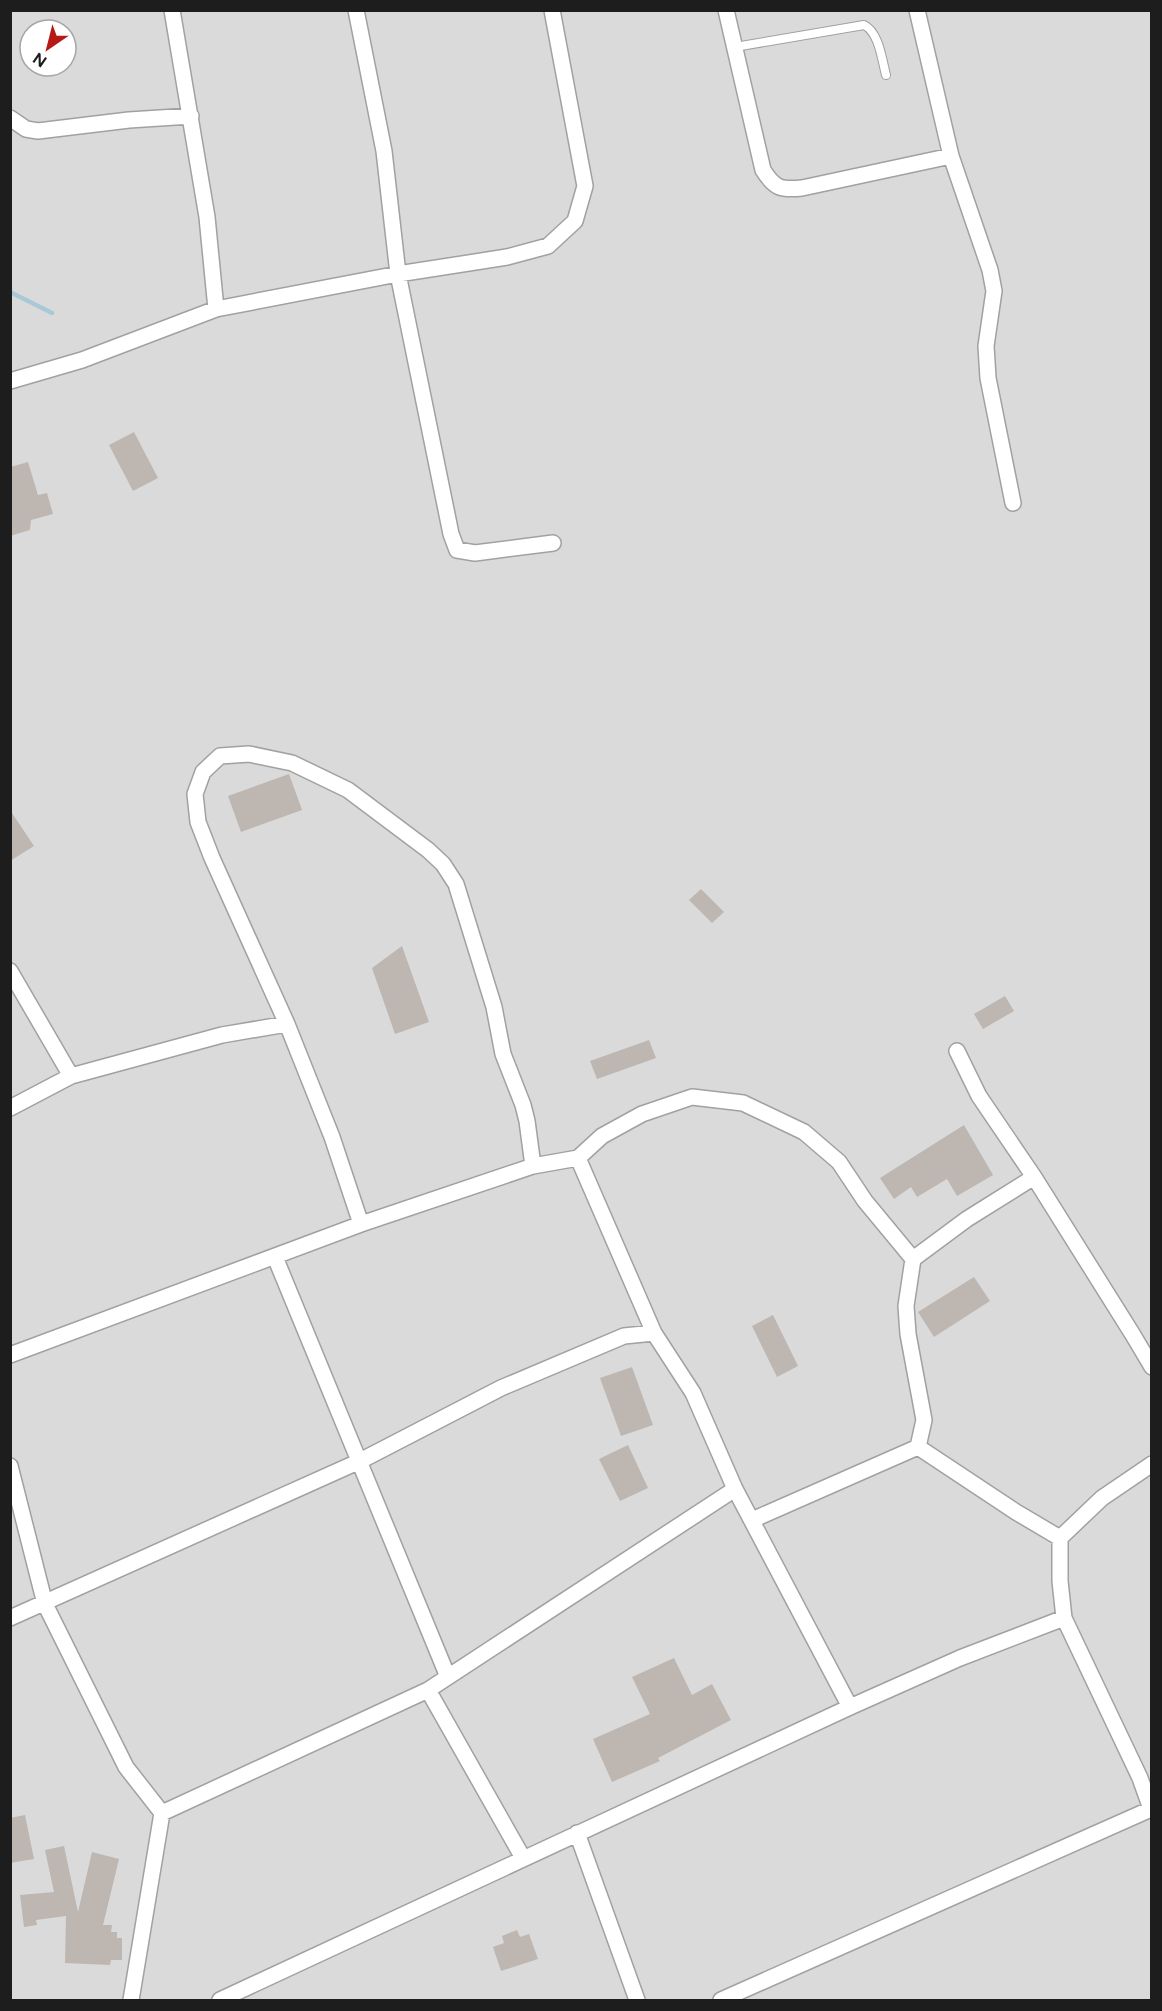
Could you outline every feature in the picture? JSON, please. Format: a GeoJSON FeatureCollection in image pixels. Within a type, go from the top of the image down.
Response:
{"type":"FeatureCollection","features":[{"type":"Feature","properties":{"kind":"street"},"geometry":{"type":"LineString","coordinates":[[172,10],[207,217],[216,309]]}},
{"type":"Feature","properties":{"kind":"street"},"geometry":{"type":"LineString","coordinates":[[356,10],[384,151],[398,274],[451,534],[457,550],[474,553],[553,543]]}},
{"type":"Feature","properties":{"kind":"street"},"geometry":{"type":"LineString","coordinates":[[10,381],[82,360],[216,309],[398,274],[507,257],[548,246],[576,221],[585,186],[552,10]]}},
{"type":"Feature","properties":{"kind":"street"},"geometry":{"type":"LineString","coordinates":[[726,10],[763,170],[772,184],[784,190],[802,188],[951,156]]}},
{"type":"Feature","properties":{"kind":"street"},"geometry":{"type":"LineString","coordinates":[[917,10],[951,156],[990,270],[994,291],[987,346],[987,378],[1013,503]]}},
{"type":"Feature","properties":{"kind":"street"},"geometry":{"type":"LineString","coordinates":[[10,118],[26,129],[38,131],[129,120],[191,116]]}},
{"type":"Feature","properties":{"kind":"street"},"geometry":{"type":"LineString","coordinates":[[361,1224],[332,1137],[287,1024],[198,822],[195,794],[202,772],[220,756],[249,754],[292,763],[348,790],[428,850],[443,864],[456,884],[494,1007],[503,1054],[527,1121],[533,1166]]}},
{"type":"Feature","properties":{"kind":"street"},"geometry":{"type":"LineString","coordinates":[[10,971],[71,1076]]}},
{"type":"Feature","properties":{"kind":"street"},"geometry":{"type":"LineString","coordinates":[[10,1107],[71,1076],[222,1035],[287,1024]]}},
{"type":"Feature","properties":{"kind":"street"},"geometry":{"type":"LineString","coordinates":[[957,1051],[979,1096],[1034,1177],[1152,1367]]}},
{"type":"Feature","properties":{"kind":"street"},"geometry":{"type":"LineString","coordinates":[[10,1355],[361,1224],[533,1166],[578,1158],[602,1136],[642,1113],[692,1097],[743,1103],[804,1132],[839,1162],[865,1201],[913,1259]]}},
{"type":"Feature","properties":{"kind":"street"},"geometry":{"type":"LineString","coordinates":[[578,1158],[654,1333],[693,1393],[735,1489],[850,1707]]}},
{"type":"Feature","properties":{"kind":"street"},"geometry":{"type":"LineString","coordinates":[[918,1447],[924,1420],[908,1335],[906,1306],[913,1259],[967,1218],[1034,1177]]}},
{"type":"Feature","properties":{"kind":"street"},"geometry":{"type":"LineString","coordinates":[[275,1257],[448,1677]]}},
{"type":"Feature","properties":{"kind":"street"},"geometry":{"type":"LineString","coordinates":[[10,1618],[360,1461],[501,1388],[624,1336],[654,1333]]}},
{"type":"Feature","properties":{"kind":"street"},"geometry":{"type":"LineString","coordinates":[[752,1520],[918,1447]]}},
{"type":"Feature","properties":{"kind":"street"},"geometry":{"type":"LineString","coordinates":[[918,1447],[1016,1512],[1060,1538]]}},
{"type":"Feature","properties":{"kind":"street"},"geometry":{"type":"LineString","coordinates":[[721,2001],[1151,1809],[1140,1778],[1064,1618],[1060,1581],[1060,1538],[1102,1498],[1152,1464]]}},
{"type":"Feature","properties":{"kind":"street"},"geometry":{"type":"LineString","coordinates":[[10,1466],[45,1604],[126,1767],[162,1813],[131,2001]]}},
{"type":"Feature","properties":{"kind":"street"},"geometry":{"type":"LineString","coordinates":[[162,1813],[428,1690],[735,1489]]}},
{"type":"Feature","properties":{"kind":"street"},"geometry":{"type":"LineString","coordinates":[[220,2001],[850,1707],[960,1658],[1064,1618]]}},
{"type":"Feature","properties":{"kind":"street"},"geometry":{"type":"LineString","coordinates":[[428,1690],[523,1858]]}},
{"type":"Feature","properties":{"kind":"street"},"geometry":{"type":"LineString","coordinates":[[577,1833],[637,2001]]}},
{"type":"Feature","properties":{"kind":"lane"},"geometry":{"type":"LineString","coordinates":[[735,47],[864,25],[872,30],[886,75]]}},
{"type":"Feature","properties":{"kind":"shaded area"},"geometry":{"type":"Polygon","coordinates":[[[11,11],[1151,11],[1151,2000],[11,2000],[11,11]]]}},
{"type":"Feature","properties":{"kind":"building"},"geometry":{"type":"Polygon","coordinates":[[[134,432],[158,478],[133,491],[109,445],[134,432]]]}},
{"type":"Feature","properties":{"kind":"building"},"geometry":{"type":"Polygon","coordinates":[[[28,462],[38,495],[47,493],[53,514],[31,520],[30,530],[10,536],[10,467],[28,462]]]}},
{"type":"Feature","properties":{"kind":"building"},"geometry":{"type":"Polygon","coordinates":[[[289,774],[302,810],[241,832],[228,796],[289,774]]]}},
{"type":"Feature","properties":{"kind":"building"},"geometry":{"type":"Polygon","coordinates":[[[10,810],[34,846],[10,861],[10,810]]]}},
{"type":"Feature","properties":{"kind":"building"},"geometry":{"type":"Polygon","coordinates":[[[701,889],[724,912],[712,923],[689,900],[701,889]]]}},
{"type":"Feature","properties":{"kind":"building"},"geometry":{"type":"Polygon","coordinates":[[[402,946],[429,1022],[395,1034],[372,968],[402,946]]]}},
{"type":"Feature","properties":{"kind":"building"},"geometry":{"type":"Polygon","coordinates":[[[1005,996],[1014,1011],[983,1029],[974,1014],[1005,996]]]}},
{"type":"Feature","properties":{"kind":"building"},"geometry":{"type":"Polygon","coordinates":[[[649,1040],[656,1058],[597,1079],[590,1061],[649,1040]]]}},
{"type":"Feature","properties":{"kind":"building"},"geometry":{"type":"Polygon","coordinates":[[[964,1125],[993,1175],[957,1196],[947,1179],[917,1197],[911,1187],[894,1199],[880,1178],[964,1125]]]}},
{"type":"Feature","properties":{"kind":"building"},"geometry":{"type":"Polygon","coordinates":[[[974,1277],[990,1301],[934,1337],[918,1312],[974,1277]]]}},
{"type":"Feature","properties":{"kind":"building"},"geometry":{"type":"Polygon","coordinates":[[[773,1315],[798,1366],[777,1377],[752,1326],[773,1315]]]}},
{"type":"Feature","properties":{"kind":"building"},"geometry":{"type":"Polygon","coordinates":[[[632,1367],[653,1425],[621,1436],[600,1378],[632,1367]]]}},
{"type":"Feature","properties":{"kind":"building"},"geometry":{"type":"Polygon","coordinates":[[[628,1445],[648,1488],[620,1501],[599,1459],[628,1445]]]}},
{"type":"Feature","properties":{"kind":"building"},"geometry":{"type":"Polygon","coordinates":[[[674,1658],[692,1695],[712,1684],[731,1720],[658,1758],[660,1761],[612,1782],[593,1739],[650,1714],[632,1677],[674,1658]]]}},
{"type":"Feature","properties":{"kind":"building"},"geometry":{"type":"Polygon","coordinates":[[[25,1815],[34,1859],[10,1863],[10,1818],[25,1815]]]}},
{"type":"Feature","properties":{"kind":"building"},"geometry":{"type":"Polygon","coordinates":[[[64,1846],[78,1912],[92,1852],[119,1859],[103,1925],[112,1925],[111,1932],[117,1932],[117,1938],[122,1938],[122,1960],[111,1960],[110,1965],[65,1963],[66,1916],[36,1920],[37,1925],[24,1927],[20,1895],[54,1892],[45,1850],[64,1846]]]}},
{"type":"Feature","properties":{"kind":"building"},"geometry":{"type":"Polygon","coordinates":[[[517,1930],[520,1937],[529,1934],[538,1959],[501,1971],[493,1947],[504,1943],[502,1936],[517,1930]]]}},
{"type":"Feature","properties":{"kind":"waterway"},"geometry":{"type":"LineString","coordinates":[[10,292],[52,313]]}}]}
